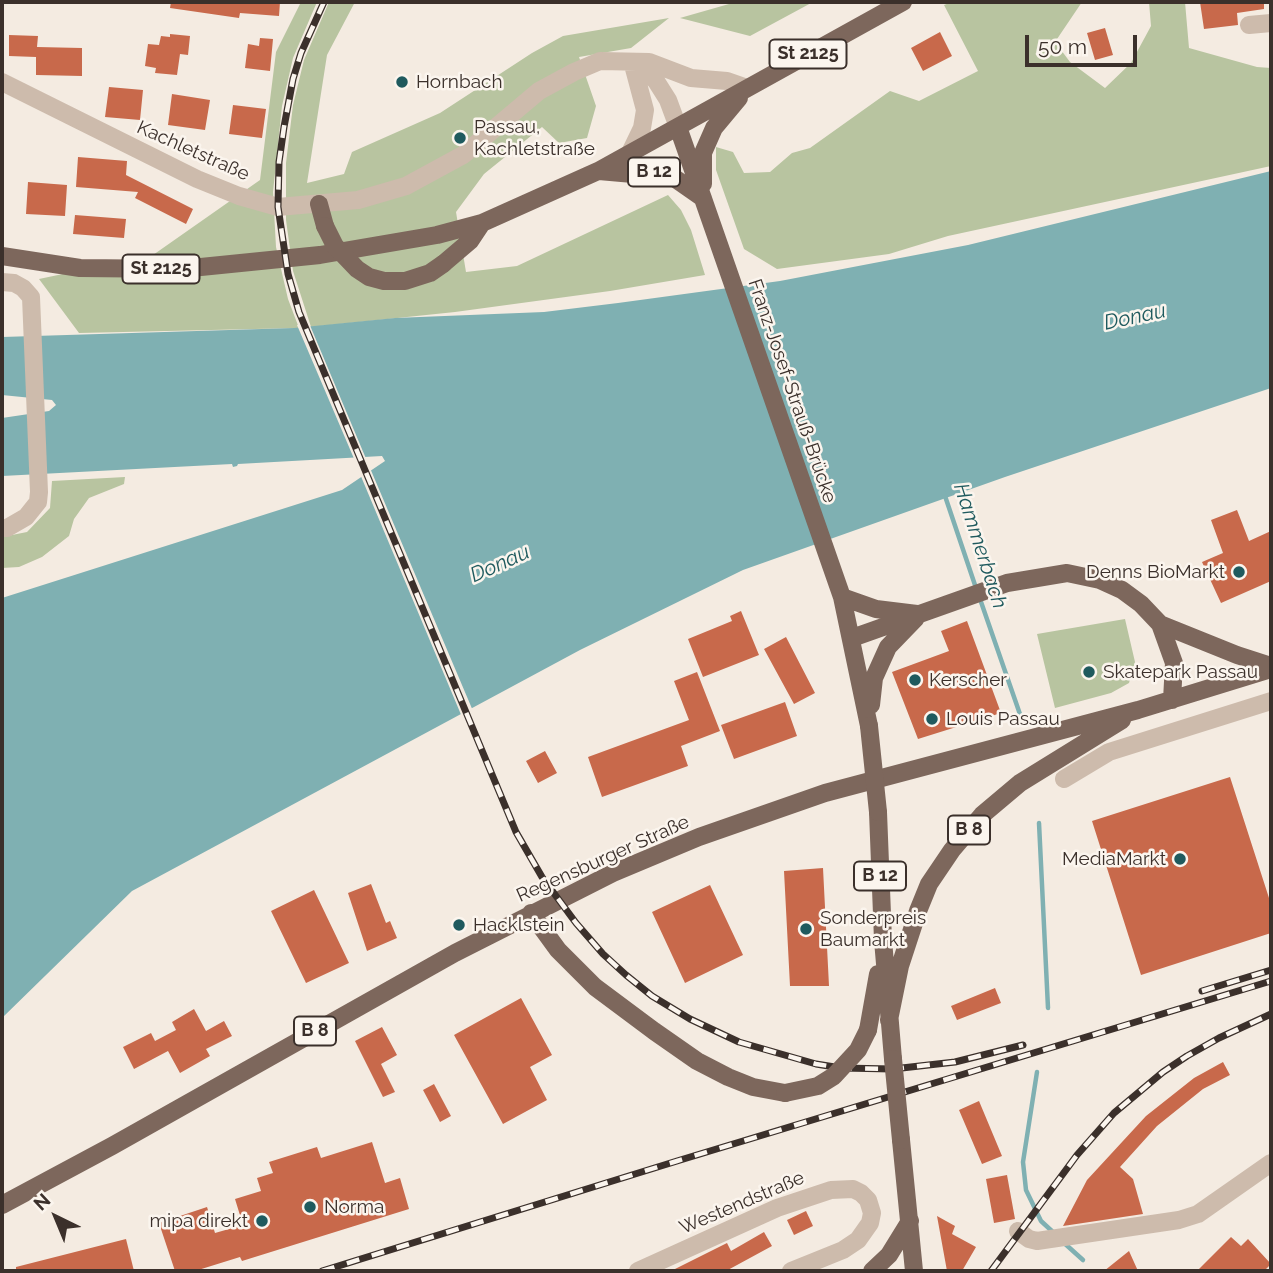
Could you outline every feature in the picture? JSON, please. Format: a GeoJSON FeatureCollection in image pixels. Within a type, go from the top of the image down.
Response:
{"type":"FeatureCollection","features":[{"type":"Feature","properties":{"kind":"main road","name":"St 2125"},"geometry":{"type":"LineString","coordinates":[[2,256],[80,268],[181,269],[320,255],[438,234],[482,223],[629,155],[904,2]]}},
{"type":"Feature","properties":{"kind":"main road"},"geometry":{"type":"LineString","coordinates":[[703,198],[703,153],[714,128],[747,88]]}},
{"type":"Feature","properties":{"kind":"main road","name":"Franz-Josef-Strauß-Brücke"},"geometry":{"type":"LineString","coordinates":[[678,127],[842,597]]}},
{"type":"Feature","properties":{"kind":"main road","name":"B 12"},"geometry":{"type":"LineString","coordinates":[[598,171],[633,174],[650,172],[670,176],[703,198]]}},
{"type":"Feature","properties":{"kind":"main road"},"geometry":{"type":"LineString","coordinates":[[319,204],[325,226],[335,246],[357,269],[369,277],[384,281],[405,281],[430,273],[470,241],[482,223]]}},
{"type":"Feature","properties":{"kind":"main road","name":"B 8"},"geometry":{"type":"LineString","coordinates":[[852,638],[1007,583],[1066,573],[1100,580],[1122,590],[1141,604],[1160,624],[1174,663],[1172,700]]}},
{"type":"Feature","properties":{"kind":"main road","name":"B 12"},"geometry":{"type":"LineString","coordinates":[[842,597],[869,726],[878,812],[889,1020],[914,1271]]}},
{"type":"Feature","properties":{"kind":"main road","name":"B 8"},"geometry":{"type":"LineString","coordinates":[[842,597],[876,609],[920,614]]}},
{"type":"Feature","properties":{"kind":"main road","name":"B 8"},"geometry":{"type":"LineString","coordinates":[[869,726],[874,678],[888,647],[920,614]]}},
{"type":"Feature","properties":{"kind":"main road","name":"B 8"},"geometry":{"type":"LineString","coordinates":[[1160,624],[1271,667]]}},
{"type":"Feature","properties":{"kind":"main road","name":"Regensburger Straße"},"geometry":{"type":"LineString","coordinates":[[2,1205],[455,953],[613,873],[662,852],[825,793],[1138,710],[1271,667]]}},
{"type":"Feature","properties":{"kind":"main road","name":"B 8"},"geometry":{"type":"LineString","coordinates":[[889,1020],[900,966],[918,911],[929,884],[952,850],[982,816],[1020,783],[1138,710]]}},
{"type":"Feature","properties":{"kind":"main road"},"geometry":{"type":"LineString","coordinates":[[531,914],[558,950],[595,986],[696,1061],[753,1087],[785,1093],[818,1086],[834,1076],[858,1050],[868,1030],[883,940]]}},
{"type":"Feature","properties":{"kind":"main road"},"geometry":{"type":"LineString","coordinates":[[872,1271],[889,1255],[910,1221]]}},
{"type":"Feature","properties":{"kind":"street"},"geometry":{"type":"LineString","coordinates":[[1248,25],[1271,23]]}},
{"type":"Feature","properties":{"kind":"street","name":"Kachletstraße"},"geometry":{"type":"LineString","coordinates":[[2,82],[197,179],[239,196],[278,207],[358,200],[406,186],[463,155],[539,91],[600,61],[631,64],[649,62],[691,78],[727,81],[747,88]]}},
{"type":"Feature","properties":{"kind":"street"},"geometry":{"type":"LineString","coordinates":[[631,64],[648,73],[656,81],[668,100],[678,127]]}},
{"type":"Feature","properties":{"kind":"street"},"geometry":{"type":"LineString","coordinates":[[629,155],[642,128],[645,110],[631,64]]}},
{"type":"Feature","properties":{"kind":"street"},"geometry":{"type":"LineString","coordinates":[[2,282],[23,288],[31,297],[39,492],[38,502],[26,517],[2,528]]}},
{"type":"Feature","properties":{"kind":"street"},"geometry":{"type":"LineString","coordinates":[[1064,779],[1109,752],[1271,701]]}},
{"type":"Feature","properties":{"kind":"street"},"geometry":{"type":"LineString","coordinates":[[1018,1231],[1037,1241],[1179,1220],[1198,1214],[1271,1163]]}},
{"type":"Feature","properties":{"kind":"street","name":"Westendstraße"},"geometry":{"type":"LineString","coordinates":[[638,1271],[777,1208],[831,1189],[853,1189],[861,1193],[868,1200],[872,1213],[870,1223],[858,1240],[843,1250],[791,1271]]}},
{"type":"Feature","properties":{"kind":"green space"},"geometry":{"type":"Polygon","coordinates":[[[301,2],[317,2],[293,58],[282,106],[273,192],[276,247],[288,299],[299,328],[79,333],[39,279],[153,255],[260,180],[276,52],[301,2]]]}},
{"type":"Feature","properties":{"kind":"green space"},"geometry":{"type":"Polygon","coordinates":[[[329,2],[355,2],[327,55],[307,183],[344,174],[352,152],[440,113],[563,36],[669,18],[631,48],[579,57],[596,106],[587,138],[559,143],[542,127],[484,174],[456,212],[466,272],[517,266],[668,195],[681,210],[691,230],[705,275],[455,312],[311,327],[293,271],[286,220],[286,163],[293,105],[304,60],[329,2]]]}},
{"type":"Feature","properties":{"kind":"green space"},"geometry":{"type":"Polygon","coordinates":[[[736,2],[813,2],[750,36],[680,18],[736,2]]]}},
{"type":"Feature","properties":{"kind":"green space"},"geometry":{"type":"Polygon","coordinates":[[[952,2],[1082,2],[1055,42],[1070,62],[1105,88],[1131,63],[1151,26],[1149,2],[1185,2],[1189,48],[1257,67],[1271,68],[1271,166],[948,236],[889,254],[777,269],[744,249],[716,170],[716,147],[733,152],[744,173],[770,172],[792,153],[810,148],[890,91],[919,101],[978,71],[944,5],[952,2]]]}},
{"type":"Feature","properties":{"kind":"green space"},"geometry":{"type":"Polygon","coordinates":[[[125,477],[124,484],[89,498],[74,519],[69,536],[42,557],[19,567],[2,568],[2,537],[27,532],[50,508],[52,481],[125,477]]]}},
{"type":"Feature","properties":{"kind":"green space","name":"Skatepark Passau"},"geometry":{"type":"Polygon","coordinates":[[[1125,619],[1135,662],[1129,683],[1111,693],[1055,708],[1037,634],[1125,619]]]}},
{"type":"Feature","properties":{"kind":"water","name":"Donau"},"geometry":{"type":"Polygon","coordinates":[[[1271,171],[1271,388],[1005,477],[743,570],[580,650],[132,891],[2,1018],[2,598],[342,490],[385,461],[382,456],[238,464],[233,467],[232,464],[2,476],[2,418],[49,411],[56,405],[52,400],[2,395],[2,337],[294,328],[395,318],[544,312],[618,303],[780,281],[968,245],[1271,171]]]}},
{"type":"Feature","properties":{"kind":"pier"},"geometry":{"type":"Polygon","coordinates":[[[309,323],[367,461],[355,461],[297,325],[309,323]]]}},
{"type":"Feature","properties":{"kind":"pier"},"geometry":{"type":"Polygon","coordinates":[[[370,468],[473,711],[462,717],[360,474],[370,468]]]}},
{"type":"Feature","properties":{"kind":"building"},"geometry":{"type":"Polygon","coordinates":[[[171,2],[280,2],[279,16],[240,13],[239,18],[170,8],[171,2]]]}},
{"type":"Feature","properties":{"kind":"building"},"geometry":{"type":"Polygon","coordinates":[[[1200,2],[1264,2],[1264,9],[1237,13],[1238,25],[1204,29],[1200,2]]]}},
{"type":"Feature","properties":{"kind":"building"},"geometry":{"type":"Polygon","coordinates":[[[1105,28],[1113,55],[1095,60],[1087,33],[1105,28]]]}},
{"type":"Feature","properties":{"kind":"building"},"geometry":{"type":"Polygon","coordinates":[[[940,32],[952,56],[923,71],[911,48],[940,32]]]}},
{"type":"Feature","properties":{"kind":"building"},"geometry":{"type":"Polygon","coordinates":[[[170,34],[190,36],[188,55],[180,54],[177,75],[155,73],[156,68],[145,66],[148,44],[159,45],[161,36],[170,37],[170,34]]]}},
{"type":"Feature","properties":{"kind":"building"},"geometry":{"type":"Polygon","coordinates":[[[9,35],[38,36],[37,47],[82,48],[82,76],[36,75],[36,57],[9,56],[9,35]]]}},
{"type":"Feature","properties":{"kind":"building"},"geometry":{"type":"Polygon","coordinates":[[[260,38],[273,39],[270,71],[245,68],[248,44],[259,46],[260,38]]]}},
{"type":"Feature","properties":{"kind":"building"},"geometry":{"type":"Polygon","coordinates":[[[109,87],[143,90],[140,120],[105,117],[109,87]]]}},
{"type":"Feature","properties":{"kind":"building"},"geometry":{"type":"Polygon","coordinates":[[[172,94],[210,100],[205,130],[168,125],[172,94]]]}},
{"type":"Feature","properties":{"kind":"building"},"geometry":{"type":"Polygon","coordinates":[[[233,105],[266,109],[262,138],[229,134],[233,105]]]}},
{"type":"Feature","properties":{"kind":"building"},"geometry":{"type":"Polygon","coordinates":[[[78,157],[127,161],[126,175],[193,209],[186,224],[135,198],[138,192],[76,187],[78,157]]]}},
{"type":"Feature","properties":{"kind":"building"},"geometry":{"type":"Polygon","coordinates":[[[28,182],[67,185],[65,216],[26,214],[28,182]]]}},
{"type":"Feature","properties":{"kind":"building"},"geometry":{"type":"Polygon","coordinates":[[[75,215],[126,219],[124,238],[73,234],[75,215]]]}},
{"type":"Feature","properties":{"kind":"building","name":"Denns BioMarkt"},"geometry":{"type":"Polygon","coordinates":[[[1237,510],[1249,541],[1271,531],[1271,581],[1221,603],[1202,562],[1223,553],[1211,520],[1237,510]]]}},
{"type":"Feature","properties":{"kind":"building"},"geometry":{"type":"Polygon","coordinates":[[[741,611],[759,655],[703,677],[688,639],[732,621],[730,616],[741,611]]]}},
{"type":"Feature","properties":{"kind":"building"},"geometry":{"type":"Polygon","coordinates":[[[967,621],[1001,713],[918,739],[892,672],[949,651],[941,631],[967,621]]]}},
{"type":"Feature","properties":{"kind":"building"},"geometry":{"type":"Polygon","coordinates":[[[786,637],[815,693],[794,704],[764,649],[786,637]]]}},
{"type":"Feature","properties":{"kind":"building"},"geometry":{"type":"Polygon","coordinates":[[[697,672],[720,731],[681,746],[688,766],[602,797],[588,757],[689,720],[674,681],[697,672]]]}},
{"type":"Feature","properties":{"kind":"building"},"geometry":{"type":"Polygon","coordinates":[[[785,702],[797,736],[734,759],[721,725],[785,702]]]}},
{"type":"Feature","properties":{"kind":"building"},"geometry":{"type":"Polygon","coordinates":[[[545,751],[557,773],[538,783],[526,761],[545,751]]]}},
{"type":"Feature","properties":{"kind":"building","name":"MediaMarkt"},"geometry":{"type":"Polygon","coordinates":[[[1230,777],[1269,898],[1271,897],[1271,933],[1141,975],[1092,821],[1230,777]]]}},
{"type":"Feature","properties":{"kind":"building","name":"Sonderpreis Baumarkt"},"geometry":{"type":"Polygon","coordinates":[[[823,868],[829,986],[790,986],[784,871],[823,868]]]}},
{"type":"Feature","properties":{"kind":"building"},"geometry":{"type":"Polygon","coordinates":[[[371,884],[386,923],[390,921],[397,938],[367,951],[348,893],[371,884]]]}},
{"type":"Feature","properties":{"kind":"building"},"geometry":{"type":"Polygon","coordinates":[[[710,885],[743,955],[685,983],[652,912],[710,885]]]}},
{"type":"Feature","properties":{"kind":"building"},"geometry":{"type":"Polygon","coordinates":[[[314,890],[349,963],[306,983],[271,911],[314,890]]]}},
{"type":"Feature","properties":{"kind":"building"},"geometry":{"type":"Polygon","coordinates":[[[995,988],[1001,1003],[957,1020],[951,1006],[995,988]]]}},
{"type":"Feature","properties":{"kind":"building"},"geometry":{"type":"Polygon","coordinates":[[[521,998],[552,1055],[530,1067],[547,1100],[503,1124],[454,1035],[521,998]]]}},
{"type":"Feature","properties":{"kind":"building"},"geometry":{"type":"Polygon","coordinates":[[[194,1009],[206,1031],[224,1021],[232,1036],[206,1049],[210,1056],[180,1073],[168,1051],[134,1069],[123,1047],[151,1033],[155,1041],[176,1030],[172,1022],[194,1009]]]}},
{"type":"Feature","properties":{"kind":"building"},"geometry":{"type":"Polygon","coordinates":[[[382,1027],[397,1055],[381,1064],[395,1092],[383,1097],[355,1041],[382,1027]]]}},
{"type":"Feature","properties":{"kind":"building"},"geometry":{"type":"Polygon","coordinates":[[[1223,1062],[1230,1075],[1203,1089],[1157,1126],[1120,1167],[1133,1179],[1143,1214],[1063,1226],[1087,1180],[1146,1116],[1194,1078],[1223,1062]]]}},
{"type":"Feature","properties":{"kind":"building"},"geometry":{"type":"Polygon","coordinates":[[[434,1084],[451,1116],[440,1122],[423,1090],[434,1084]]]}},
{"type":"Feature","properties":{"kind":"building"},"geometry":{"type":"Polygon","coordinates":[[[979,1101],[1002,1156],[982,1164],[959,1110],[979,1101]]]}},
{"type":"Feature","properties":{"kind":"building"},"geometry":{"type":"Polygon","coordinates":[[[372,1142],[385,1183],[400,1178],[409,1209],[242,1261],[240,1257],[195,1271],[175,1271],[159,1223],[207,1207],[215,1233],[243,1225],[235,1199],[261,1191],[257,1178],[273,1173],[269,1162],[317,1147],[321,1158],[372,1142]]]}},
{"type":"Feature","properties":{"kind":"building"},"geometry":{"type":"Polygon","coordinates":[[[1007,1175],[1015,1219],[994,1223],[986,1179],[1007,1175]]]}},
{"type":"Feature","properties":{"kind":"building"},"geometry":{"type":"Polygon","coordinates":[[[806,1211],[813,1226],[794,1235],[787,1220],[806,1211]]]}},
{"type":"Feature","properties":{"kind":"building"},"geometry":{"type":"Polygon","coordinates":[[[937,1216],[955,1226],[952,1234],[976,1247],[962,1271],[947,1271],[937,1216]]]}},
{"type":"Feature","properties":{"kind":"building"},"geometry":{"type":"Polygon","coordinates":[[[764,1232],[772,1246],[726,1271],[671,1271],[727,1243],[731,1251],[764,1232]]]}},
{"type":"Feature","properties":{"kind":"building"},"geometry":{"type":"Polygon","coordinates":[[[1231,1237],[1241,1246],[1248,1239],[1271,1264],[1264,1271],[1197,1271],[1231,1237]]]}},
{"type":"Feature","properties":{"kind":"building"},"geometry":{"type":"Polygon","coordinates":[[[126,1239],[134,1271],[16,1271],[16,1267],[126,1239]]]}},
{"type":"Feature","properties":{"kind":"building"},"geometry":{"type":"Polygon","coordinates":[[[1129,1251],[1138,1271],[1104,1271],[1129,1251]]]}},
{"type":"Feature","properties":{"kind":"waterway","name":"Hammerbach"},"geometry":{"type":"LineString","coordinates":[[944,493],[977,591]]}},
{"type":"Feature","properties":{"kind":"waterway","name":"Hammerbach"},"geometry":{"type":"LineString","coordinates":[[980,599],[1022,720]]}},
{"type":"Feature","properties":{"kind":"waterway","name":"Hammerbach"},"geometry":{"type":"LineString","coordinates":[[1039,823],[1048,1008]]}},
{"type":"Feature","properties":{"kind":"waterway","name":"Hammerbach"},"geometry":{"type":"LineString","coordinates":[[1037,1072],[1023,1162],[1026,1190],[1041,1221],[1054,1233]]}},
{"type":"Feature","properties":{"kind":"waterway","name":"Hammerbach"},"geometry":{"type":"LineString","coordinates":[[1063,1242],[1083,1260]]}},
{"type":"Feature","properties":{"kind":"railway"},"geometry":{"type":"LineString","coordinates":[[324,2],[301,53],[293,79],[279,162],[278,207],[288,274],[299,312],[516,832],[542,877],[576,923],[626,975],[652,996],[690,1019],[739,1042],[816,1064],[841,1068],[893,1069],[955,1062],[1023,1045]]}},
{"type":"Feature","properties":{"kind":"railway"},"geometry":{"type":"LineString","coordinates":[[1202,991],[1271,970]]}},
{"type":"Feature","properties":{"kind":"railway"},"geometry":{"type":"LineString","coordinates":[[322,1271],[1271,981]]}},
{"type":"Feature","properties":{"kind":"railway"},"geometry":{"type":"LineString","coordinates":[[991,1271],[1077,1155],[1114,1113],[1163,1072],[1187,1056],[1271,1014]]}},
{"type":"Feature","properties":{"kind":"place","name":"Hornbach"},"geometry":{"type":"Point","coordinates":[402,82]}},
{"type":"Feature","properties":{"kind":"place","name":"Passau, Kachletstraße"},"geometry":{"type":"Point","coordinates":[460,138]}},
{"type":"Feature","properties":{"kind":"place","name":"Denns BioMarkt"},"geometry":{"type":"Point","coordinates":[1239,572]}},
{"type":"Feature","properties":{"kind":"place","name":"Skatepark Passau"},"geometry":{"type":"Point","coordinates":[1089,672]}},
{"type":"Feature","properties":{"kind":"place","name":"Kerscher"},"geometry":{"type":"Point","coordinates":[915,680]}},
{"type":"Feature","properties":{"kind":"place","name":"Louis Passau"},"geometry":{"type":"Point","coordinates":[932,719]}},
{"type":"Feature","properties":{"kind":"place","name":"MediaMarkt"},"geometry":{"type":"Point","coordinates":[1180,859]}},
{"type":"Feature","properties":{"kind":"place","name":"Hacklstein"},"geometry":{"type":"Point","coordinates":[459,925]}},
{"type":"Feature","properties":{"kind":"place","name":"Sonderpreis Baumarkt"},"geometry":{"type":"Point","coordinates":[806,929]}},
{"type":"Feature","properties":{"kind":"place","name":"Norma"},"geometry":{"type":"Point","coordinates":[310,1207]}},
{"type":"Feature","properties":{"kind":"place","name":"mipa direkt"},"geometry":{"type":"Point","coordinates":[262,1221]}}]}
